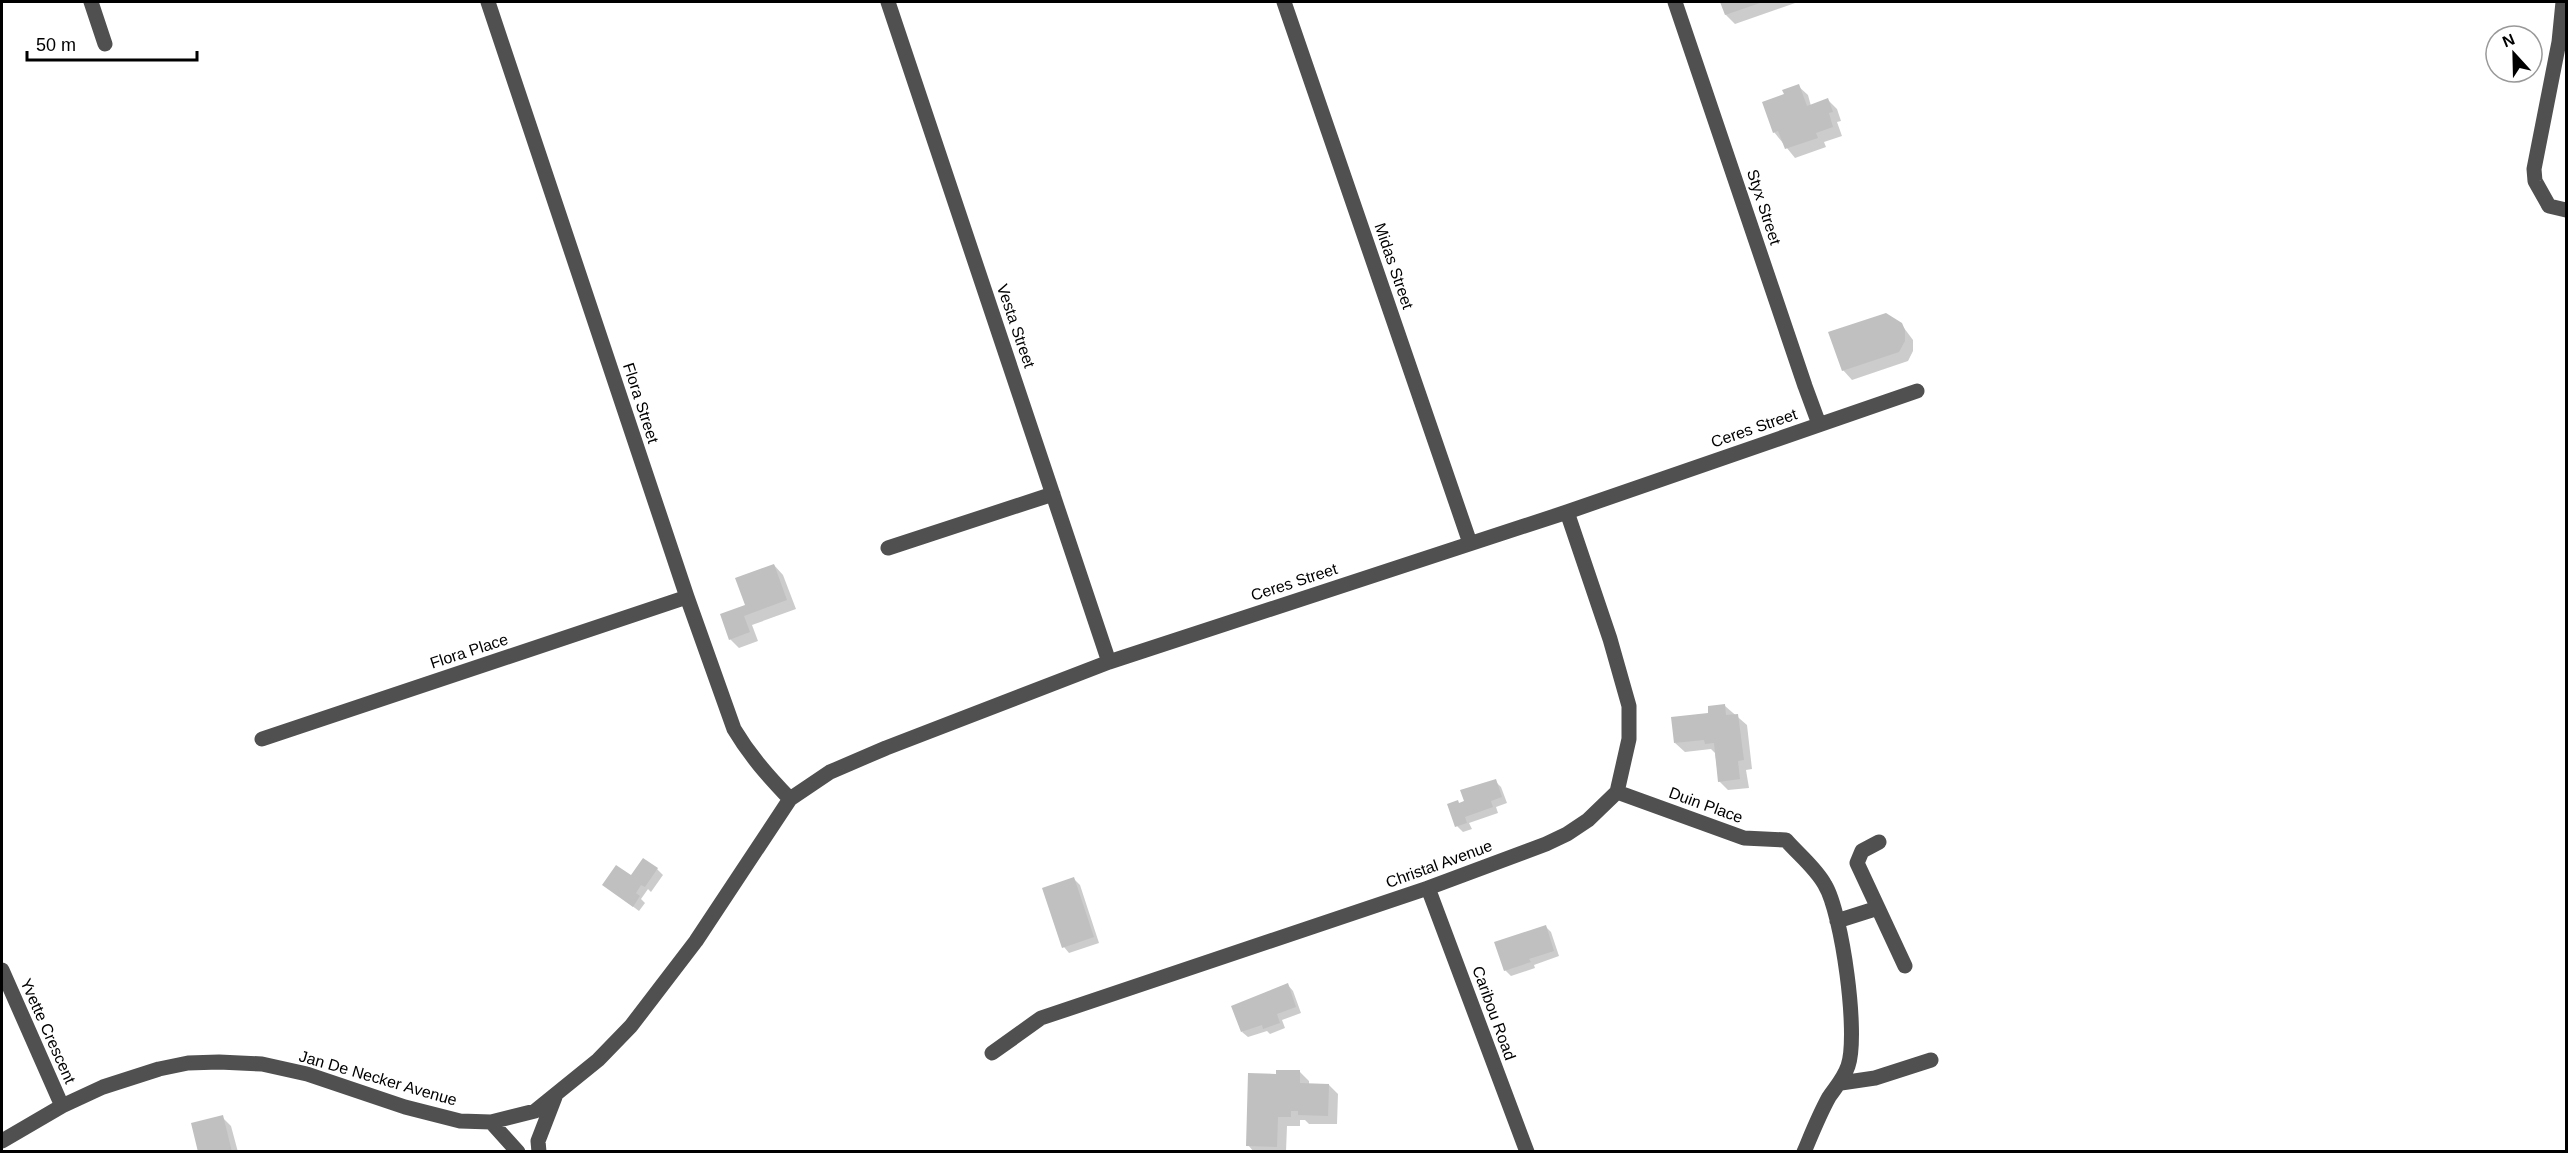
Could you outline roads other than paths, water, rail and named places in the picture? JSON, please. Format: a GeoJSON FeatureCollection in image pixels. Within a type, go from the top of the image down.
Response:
{"type":"FeatureCollection","features":[{"type":"Feature","properties":{"kind":"street"},"geometry":{"type":"LineString","coordinates":[[91,2],[105,44]]}},
{"type":"Feature","properties":{"kind":"street","name":"Flora Street"},"geometry":{"type":"LineString","coordinates":[[488,2],[687,597],[734,729],[763,772],[790,799]]}},
{"type":"Feature","properties":{"kind":"street","name":"Vesta Street"},"geometry":{"type":"LineString","coordinates":[[888,2],[1110,662]]}},
{"type":"Feature","properties":{"kind":"street","name":"Midas Street"},"geometry":{"type":"LineString","coordinates":[[1284,2],[1470,543]]}},
{"type":"Feature","properties":{"kind":"street","name":"Styx Street"},"geometry":{"type":"LineString","coordinates":[[1675,2],[1801,375],[1820,424]]}},
{"type":"Feature","properties":{"kind":"street"},"geometry":{"type":"LineString","coordinates":[[2563,2],[2563,41],[2534,169],[2535,181],[2549,206],[2566,210]]}},
{"type":"Feature","properties":{"kind":"street","name":"Ceres Street"},"geometry":{"type":"LineString","coordinates":[[790,799],[821,777],[886,748],[1110,662],[1567,512],[1917,391]]}},
{"type":"Feature","properties":{"kind":"street"},"geometry":{"type":"LineString","coordinates":[[888,548],[1053,494]]}},
{"type":"Feature","properties":{"kind":"street"},"geometry":{"type":"LineString","coordinates":[[1567,512],[1610,639],[1629,706],[1629,739],[1617,792]]}},
{"type":"Feature","properties":{"kind":"street","name":"Flora Place"},"geometry":{"type":"LineString","coordinates":[[262,739],[687,597]]}},
{"type":"Feature","properties":{"kind":"street","name":"Duin Place"},"geometry":{"type":"LineString","coordinates":[[1617,792],[1744,838],[1786,840],[1825,884],[1837,921]]}},
{"type":"Feature","properties":{"kind":"street","name":"Christal Avenue"},"geometry":{"type":"LineString","coordinates":[[992,1053],[1041,1018],[1428,888],[1546,844],[1588,820],[1617,792]]}},
{"type":"Feature","properties":{"kind":"street","name":"Jan De Necker Avenue"},"geometry":{"type":"LineString","coordinates":[[2,1141],[62,1106],[103,1087],[159,1069],[188,1063],[262,1064],[306,1074],[438,1117],[460,1121],[491,1122],[535,1111],[598,1060],[651,1003],[696,941],[790,799]]}},
{"type":"Feature","properties":{"kind":"street"},"geometry":{"type":"LineString","coordinates":[[1879,842],[1862,851],[1857,863],[1905,966]]}},
{"type":"Feature","properties":{"kind":"street","name":"Caribou Road"},"geometry":{"type":"LineString","coordinates":[[1428,888],[1527,1152]]}},
{"type":"Feature","properties":{"kind":"street"},"geometry":{"type":"LineString","coordinates":[[1804,1152],[1818,1117],[1841,1083],[1851,1056],[1852,1027],[1837,921],[1878,908]]}},
{"type":"Feature","properties":{"kind":"street","name":"Yvette Crescent"},"geometry":{"type":"LineString","coordinates":[[2,970],[62,1106]]}},
{"type":"Feature","properties":{"kind":"street"},"geometry":{"type":"LineString","coordinates":[[1841,1083],[1875,1078],[1931,1060]]}},
{"type":"Feature","properties":{"kind":"street"},"geometry":{"type":"LineString","coordinates":[[539,1152],[538,1141],[555,1097]]}},
{"type":"Feature","properties":{"kind":"street"},"geometry":{"type":"LineString","coordinates":[[491,1122],[518,1152]]}}]}
